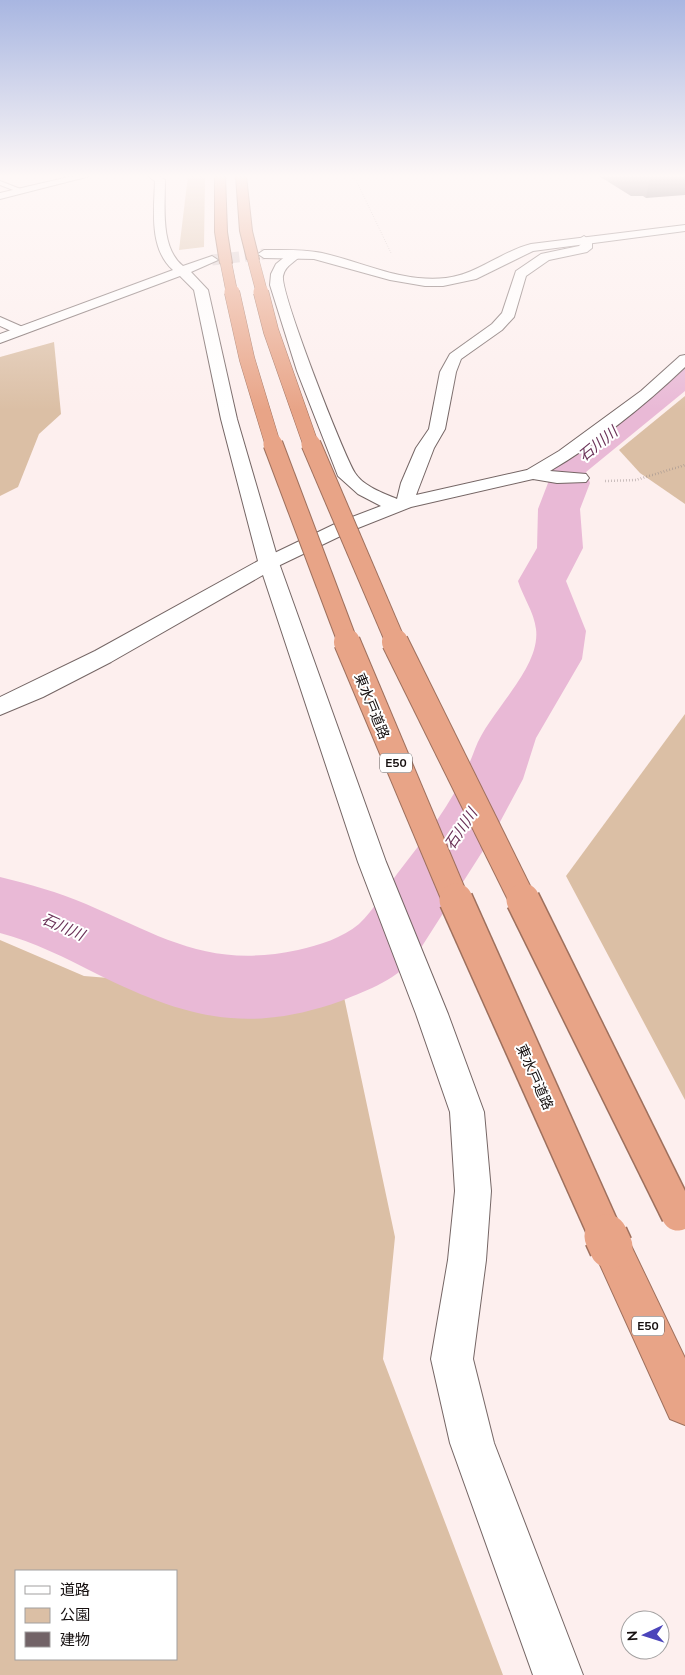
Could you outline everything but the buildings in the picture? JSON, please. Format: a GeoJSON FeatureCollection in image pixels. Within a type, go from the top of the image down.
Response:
{"type":"FeatureCollection","features":[{"type":"Feature","properties":{"kind":"highway","name":"東水戸道路"},"geometry":{"type":"LineString","coordinates":[[220,254],[219,262],[234,306],[254,385],[274,451],[310,548],[394,758],[611,1247],[685,1404]]}},
{"type":"Feature","properties":{"kind":"highway"},"geometry":{"type":"LineString","coordinates":[[258,256],[271,331],[309,439],[398,648],[443,743],[681,1221]]}},
{"type":"Feature","properties":{"kind":"street"},"geometry":{"type":"LineString","coordinates":[[165,254],[167,258],[196,280],[201,290],[229,419],[269,563],[372,862],[432,1014],[467,1112],[473,1191],[467,1260],[452,1359],[472,1443],[558,1675]]}},
{"type":"Feature","properties":{"kind":"street"},"geometry":{"type":"LineString","coordinates":[[258,256],[293,254]]}},
{"type":"Feature","properties":{"kind":"street"},"geometry":{"type":"LineString","coordinates":[[296,254],[281,265],[275,274],[276,285],[304,371],[347,476],[356,486],[371,496],[402,505]]}},
{"type":"Feature","properties":{"kind":"street"},"geometry":{"type":"LineString","coordinates":[[297,254],[318,257],[404,281],[447,281],[463,279],[481,273],[511,254]]}},
{"type":"Feature","properties":{"kind":"street"},"geometry":{"type":"LineString","coordinates":[[402,505],[425,448],[437,429],[448,372],[455,357],[497,327],[509,314],[520,274],[544,257],[558,254]]}},
{"type":"Feature","properties":{"kind":"street"},"geometry":{"type":"LineString","coordinates":[[0,339],[183,271],[219,262]]}},
{"type":"Feature","properties":{"kind":"street"},"geometry":{"type":"LineString","coordinates":[[0,321],[20,331]]}},
{"type":"Feature","properties":{"kind":"street"},"geometry":{"type":"LineString","coordinates":[[0,707],[121,646],[269,563],[346,526],[402,505],[533,474],[565,455],[647,394],[685,359]]}},
{"type":"Feature","properties":{"kind":"street"},"geometry":{"type":"LineString","coordinates":[[533,474],[557,478],[580,478]]}},
{"type":"Feature","properties":{"kind":"path"},"geometry":{"type":"LineString","coordinates":[[580,478],[617,482],[650,477],[685,466]]}},
{"type":"Feature","properties":{"kind":"green space"},"geometry":{"type":"Polygon","coordinates":[[[54,342],[61,414],[39,434],[18,487],[0,496],[0,357],[54,342]]]}},
{"type":"Feature","properties":{"kind":"green space"},"geometry":{"type":"Polygon","coordinates":[[[685,396],[685,504],[640,473],[619,450],[685,396]]]}},
{"type":"Feature","properties":{"kind":"green space"},"geometry":{"type":"Polygon","coordinates":[[[685,714],[685,1100],[566,876],[685,714]]]}},
{"type":"Feature","properties":{"kind":"green space"},"geometry":{"type":"Polygon","coordinates":[[[0,940],[84,976],[344,997],[395,1237],[383,1359],[503,1675],[0,1675],[0,940]]]}},
{"type":"Feature","properties":{"kind":"waterway","name":"石川川"},"geometry":{"type":"LineString","coordinates":[[0,905],[30,912],[60,923],[175,976],[205,984],[237,988],[274,986],[311,979],[347,966],[379,948],[393,933],[461,835],[494,779],[508,738],[550,673],[556,659],[561,631],[542,581],[560,548],[559,509],[569,483],[566,473],[567,468],[685,374]]}},
{"type":"Feature","properties":{"kind":"tunnel"},"geometry":{"type":"LineString","coordinates":[[212,260],[263,254]]}}]}
